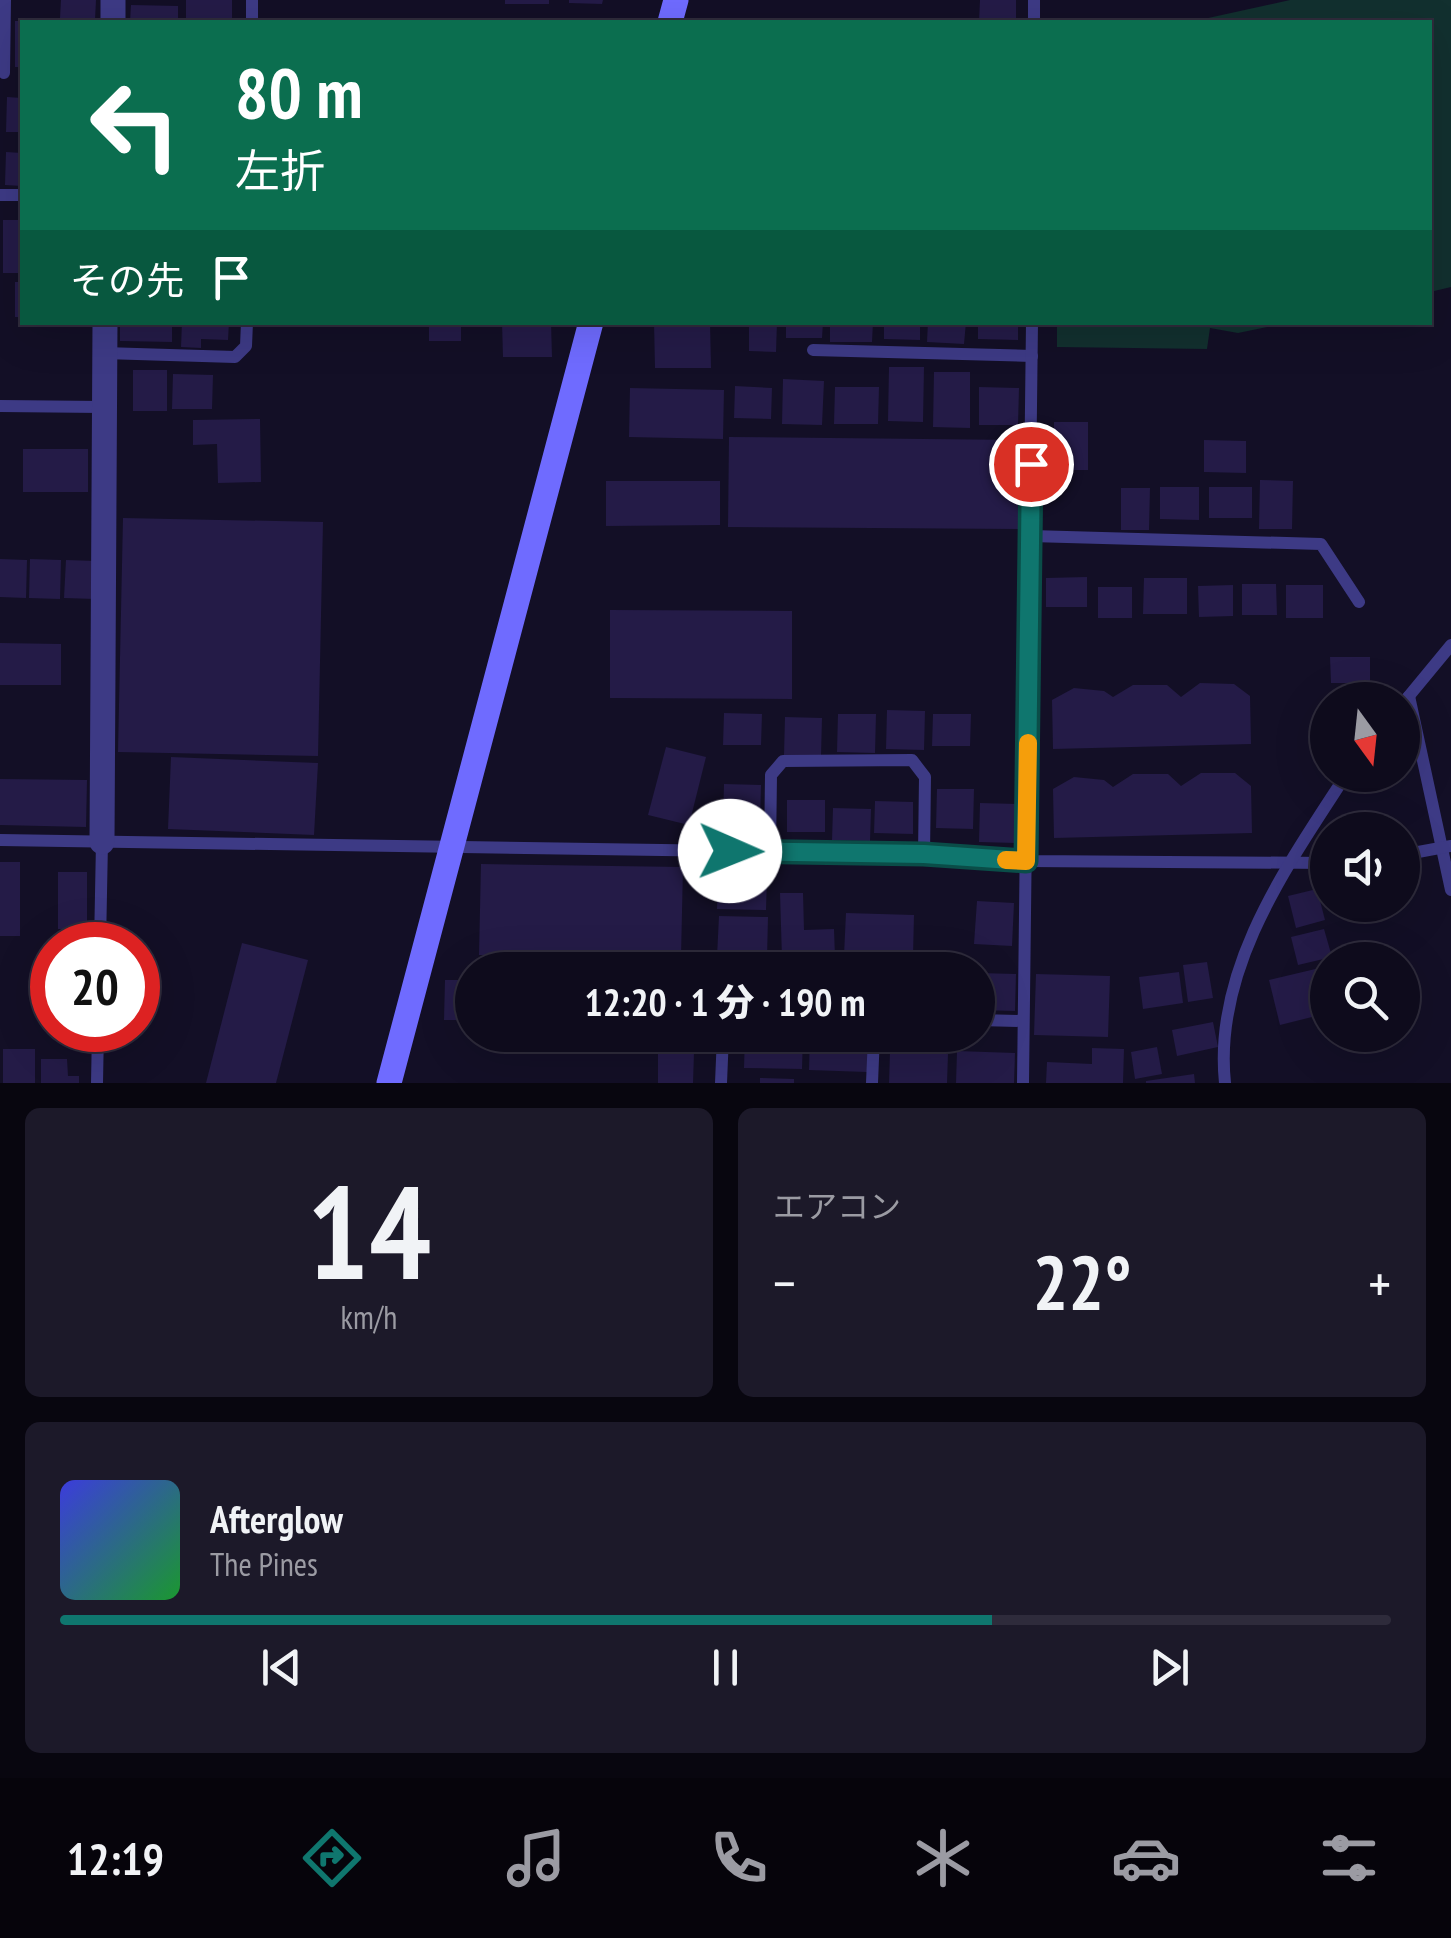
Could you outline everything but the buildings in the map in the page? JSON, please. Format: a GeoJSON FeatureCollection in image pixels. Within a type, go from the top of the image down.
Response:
{"type":"FeatureCollection","features":[{"type":"Feature","properties":{"kind":"street"},"geometry":{"type":"LineString","coordinates":[[102,842],[105,325]]}},
{"type":"Feature","properties":{"kind":"street"},"geometry":{"type":"LineString","coordinates":[[389,1083],[590,325]]}},
{"type":"Feature","properties":{"kind":"lane"},"geometry":{"type":"LineString","coordinates":[[2,74],[4,0]]}},
{"type":"Feature","properties":{"kind":"lane"},"geometry":{"type":"LineString","coordinates":[[104,353],[234,356],[246,346],[247,325]]}},
{"type":"Feature","properties":{"kind":"lane"},"geometry":{"type":"LineString","coordinates":[[1023,1083],[1032,325]]}},
{"type":"Feature","properties":{"kind":"lane"},"geometry":{"type":"LineString","coordinates":[[813,350],[1032,356]]}},
{"type":"Feature","properties":{"kind":"lane"},"geometry":{"type":"LineString","coordinates":[[0,406],[103,407]]}},
{"type":"Feature","properties":{"kind":"lane"},"geometry":{"type":"LineString","coordinates":[[1030,536],[1321,544],[1359,602]]}},
{"type":"Feature","properties":{"kind":"lane"},"geometry":{"type":"LineString","coordinates":[[1420,683],[1451,645]]}},
{"type":"Feature","properties":{"kind":"lane"},"geometry":{"type":"LineString","coordinates":[[1420,751],[1446,846],[1451,890]]}},
{"type":"Feature","properties":{"kind":"lane"},"geometry":{"type":"LineString","coordinates":[[770,852],[771,775],[783,761],[912,760],[925,776],[924,854]]}},
{"type":"Feature","properties":{"kind":"lane"},"geometry":{"type":"LineString","coordinates":[[1225,1083],[1223,1064],[1236,972],[1288,864],[1335,792]]}},
{"type":"Feature","properties":{"kind":"lane"},"geometry":{"type":"LineString","coordinates":[[0,840],[1310,863]]}},
{"type":"Feature","properties":{"kind":"lane"},"geometry":{"type":"LineString","coordinates":[[100,922],[102,842]]}},
{"type":"Feature","properties":{"kind":"lane"},"geometry":{"type":"LineString","coordinates":[[1420,851],[1446,846]]}},
{"type":"Feature","properties":{"kind":"lane"},"geometry":{"type":"LineString","coordinates":[[995,1020],[1023,1021]]}},
{"type":"Feature","properties":{"kind":"lane"},"geometry":{"type":"LineString","coordinates":[[97,1083],[98,1052]]}},
{"type":"Feature","properties":{"kind":"lane"},"geometry":{"type":"LineString","coordinates":[[721,1083],[722,1052]]}},
{"type":"Feature","properties":{"kind":"lane"},"geometry":{"type":"LineString","coordinates":[[872,1083],[873,1052]]}},
{"type":"Feature","properties":{"kind":"green space"},"geometry":{"type":"Polygon","coordinates":[[[1290,0],[1451,0],[1451,287],[1432,292],[1432,20],[1199,20],[1290,0]]]}},
{"type":"Feature","properties":{"kind":"green space"},"geometry":{"type":"Polygon","coordinates":[[[1057,325],[1277,325],[1238,333],[1210,328],[1207,349],[1057,347],[1057,325]]]}},
{"type":"Feature","properties":{"kind":"slow traffic"},"geometry":{"type":"LineString","coordinates":[[1006,860],[1026,861],[1028,743]]}},
{"type":"Feature","properties":{"kind":"route"},"geometry":{"type":"LineString","coordinates":[[730,851],[924,854],[1026,861],[1031,464]]}}]}
